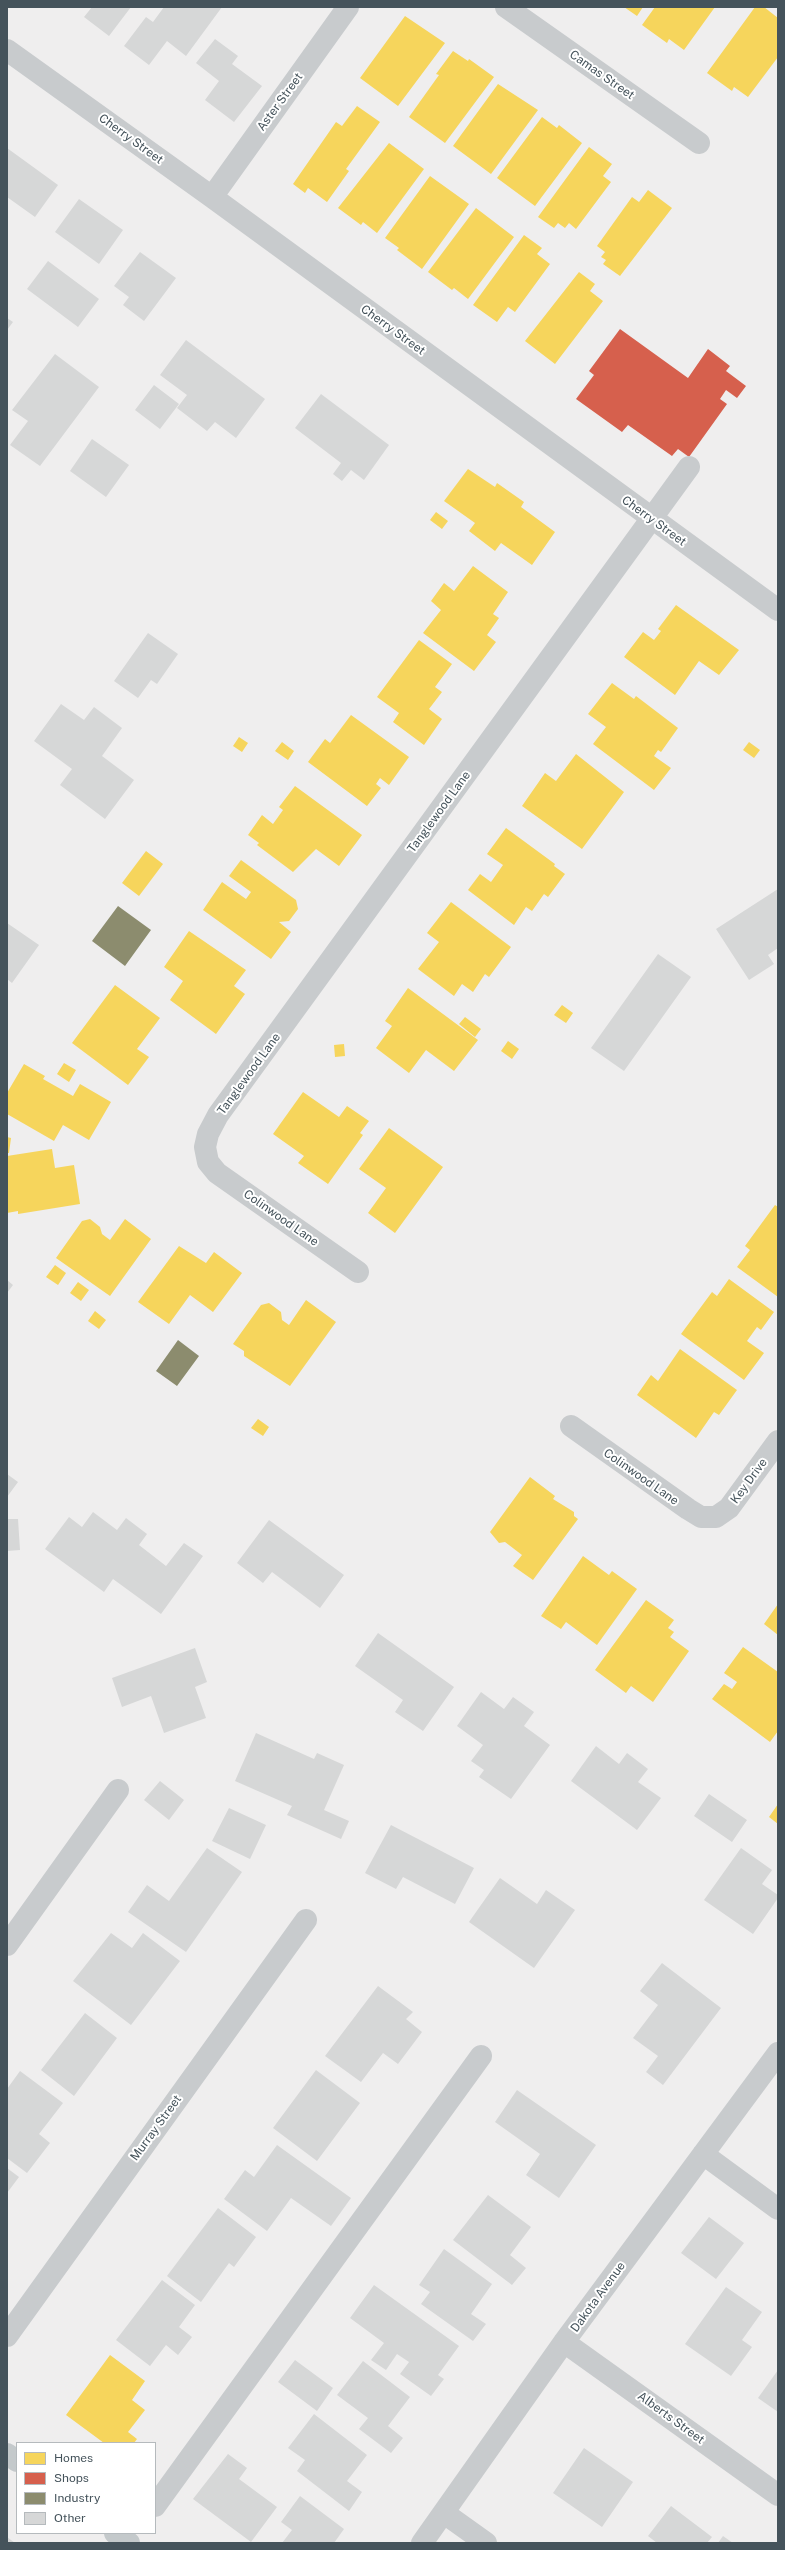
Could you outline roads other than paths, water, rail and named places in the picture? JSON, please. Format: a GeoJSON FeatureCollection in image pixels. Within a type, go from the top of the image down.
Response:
{"type":"FeatureCollection","features":[{"type":"Feature","properties":{"kind":"main road"},"geometry":{"type":"LineString","coordinates":[[7,2454],[16,2460]]}},
{"type":"Feature","properties":{"kind":"main road"},"geometry":{"type":"LineString","coordinates":[[116,2534],[128,2543]]}},
{"type":"Feature","properties":{"kind":"street","name":"Aster Street"},"geometry":{"type":"LineString","coordinates":[[212,197],[348,7]]}},
{"type":"Feature","properties":{"kind":"street","name":"Camas Street"},"geometry":{"type":"LineString","coordinates":[[506,7],[699,143]]}},
{"type":"Feature","properties":{"kind":"street","name":"Cherry Street"},"geometry":{"type":"LineString","coordinates":[[7,50],[212,197],[652,520],[778,610]]}},
{"type":"Feature","properties":{"kind":"street","name":"Tanglewood Lane"},"geometry":{"type":"LineString","coordinates":[[208,1162],[205,1147],[218,1115],[652,520],[689,467]]}},
{"type":"Feature","properties":{"kind":"street","name":"Colinwood Lane"},"geometry":{"type":"LineString","coordinates":[[208,1162],[230,1183],[358,1272]]}},
{"type":"Feature","properties":{"kind":"street","name":"Colinwood Lane"},"geometry":{"type":"LineString","coordinates":[[571,1426],[688,1510],[701,1517],[716,1517]]}},
{"type":"Feature","properties":{"kind":"street","name":"Key Drive"},"geometry":{"type":"LineString","coordinates":[[716,1517],[729,1508],[778,1441]]}},
{"type":"Feature","properties":{"kind":"street"},"geometry":{"type":"LineString","coordinates":[[7,1945],[118,1790]]}},
{"type":"Feature","properties":{"kind":"street","name":"Murray Street"},"geometry":{"type":"LineString","coordinates":[[7,2336],[306,1920]]}},
{"type":"Feature","properties":{"kind":"street","name":"Dakota Avenue"},"geometry":{"type":"LineString","coordinates":[[422,2543],[564,2342],[778,2053]]}},
{"type":"Feature","properties":{"kind":"street"},"geometry":{"type":"LineString","coordinates":[[156,2505],[481,2056]]}},
{"type":"Feature","properties":{"kind":"street"},"geometry":{"type":"LineString","coordinates":[[703,2154],[778,2209]]}},
{"type":"Feature","properties":{"kind":"street","name":"Alberts Street"},"geometry":{"type":"LineString","coordinates":[[564,2342],[778,2495]]}},
{"type":"Feature","properties":{"kind":"street"},"geometry":{"type":"LineString","coordinates":[[444,2513],[486,2543]]}},
{"type":"Feature","properties":{"kind":"street"},"geometry":{"type":"LineString","coordinates":[[128,2543],[134,2534]]}}]}
